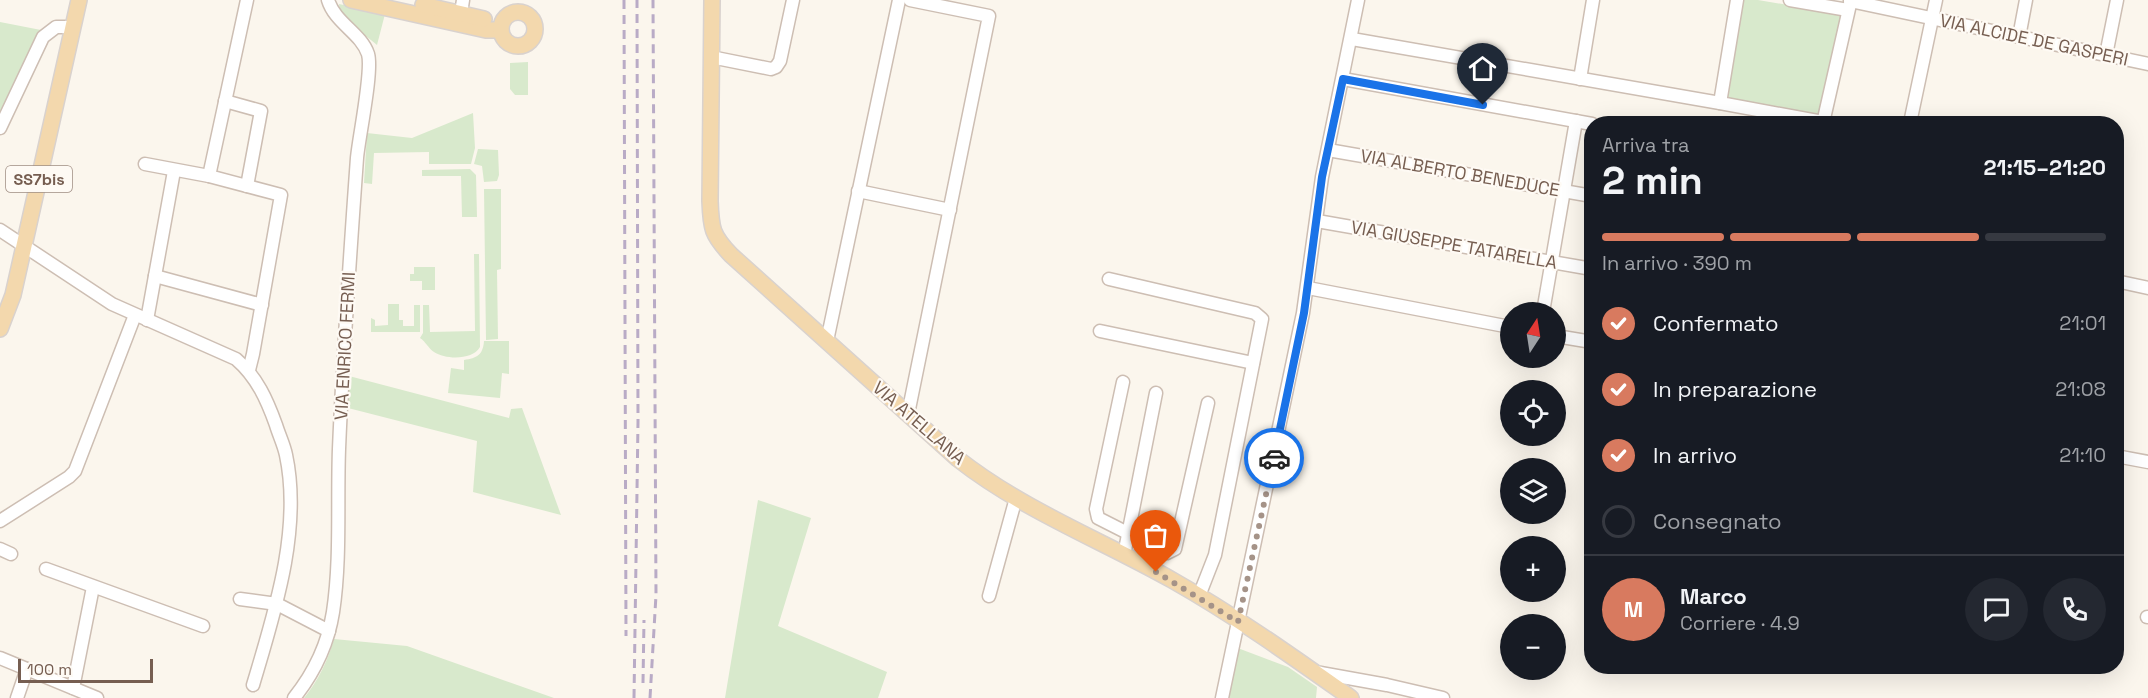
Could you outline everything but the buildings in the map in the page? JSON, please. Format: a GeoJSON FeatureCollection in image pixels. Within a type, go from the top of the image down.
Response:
{"type":"FeatureCollection","features":[{"type":"Feature","properties":{"kind":"main road","name":"SS7bis"},"geometry":{"type":"LineString","coordinates":[[0,329],[24,245],[79,0]]}},
{"type":"Feature","properties":{"kind":"main road"},"geometry":{"type":"LineString","coordinates":[[351,0],[486,30],[501,28]]}},
{"type":"Feature","properties":{"kind":"main road"},"geometry":{"type":"LineString","coordinates":[[398,0],[462,7],[501,28],[505,41],[515,46],[526,44],[533,36],[534,25],[524,7],[509,14],[501,28]]}},
{"type":"Feature","properties":{"kind":"main road","name":"VIA ATELLANA"},"geometry":{"type":"LineString","coordinates":[[712,0],[710,201],[711,225],[717,240],[826,341],[958,459],[987,482],[1199,597],[1351,698]]}},
{"type":"Feature","properties":{"kind":"street"},"geometry":{"type":"LineString","coordinates":[[209,176],[247,0]]}},
{"type":"Feature","properties":{"kind":"street","name":"VIA ENRICO FERMI"},"geometry":{"type":"LineString","coordinates":[[294,698],[315,667],[329,631],[333,612],[337,571],[340,435],[349,266],[358,147],[368,72],[368,55],[363,45],[334,15],[328,0]]}},
{"type":"Feature","properties":{"kind":"street"},"geometry":{"type":"LineString","coordinates":[[711,57],[771,69],[776,67],[780,61],[793,0]]}},
{"type":"Feature","properties":{"kind":"street"},"geometry":{"type":"LineString","coordinates":[[826,341],[899,0]]}},
{"type":"Feature","properties":{"kind":"street"},"geometry":{"type":"LineString","coordinates":[[908,414],[989,16],[910,0]]}},
{"type":"Feature","properties":{"kind":"street"},"geometry":{"type":"LineString","coordinates":[[1222,698],[1308,288],[1322,177],[1359,0]]}},
{"type":"Feature","properties":{"kind":"street"},"geometry":{"type":"LineString","coordinates":[[1580,79],[1593,0]]}},
{"type":"Feature","properties":{"kind":"street"},"geometry":{"type":"LineString","coordinates":[[1720,103],[1737,0]]}},
{"type":"Feature","properties":{"kind":"street","name":"VIA ALCIDE DE GASPERI"},"geometry":{"type":"LineString","coordinates":[[1790,0],[1850,4],[1931,18],[2148,64]]}},
{"type":"Feature","properties":{"kind":"street"},"geometry":{"type":"LineString","coordinates":[[1911,116],[1936,0]]}},
{"type":"Feature","properties":{"kind":"street"},"geometry":{"type":"LineString","coordinates":[[2019,37],[2026,0]]}},
{"type":"Feature","properties":{"kind":"street"},"geometry":{"type":"LineString","coordinates":[[2106,55],[2117,0]]}},
{"type":"Feature","properties":{"kind":"street"},"geometry":{"type":"LineString","coordinates":[[1824,116],[1850,4]]}},
{"type":"Feature","properties":{"kind":"street"},"geometry":{"type":"LineString","coordinates":[[0,128],[43,38],[56,27],[73,27]]}},
{"type":"Feature","properties":{"kind":"street"},"geometry":{"type":"LineString","coordinates":[[1352,39],[1790,116]]}},
{"type":"Feature","properties":{"kind":"street"},"geometry":{"type":"LineString","coordinates":[[1343,79],[1584,123]]}},
{"type":"Feature","properties":{"kind":"street"},"geometry":{"type":"LineString","coordinates":[[225,101],[261,111],[247,186]]}},
{"type":"Feature","properties":{"kind":"street"},"geometry":{"type":"LineString","coordinates":[[1545,302],[1576,122]]}},
{"type":"Feature","properties":{"kind":"street","name":"VIA ALBERTO BENEDUCE"},"geometry":{"type":"LineString","coordinates":[[1328,150],[1584,195]]}},
{"type":"Feature","properties":{"kind":"street"},"geometry":{"type":"LineString","coordinates":[[145,165],[209,176],[281,195],[249,370]]}},
{"type":"Feature","properties":{"kind":"street"},"geometry":{"type":"LineString","coordinates":[[147,320],[174,171]]}},
{"type":"Feature","properties":{"kind":"street"},"geometry":{"type":"LineString","coordinates":[[858,191],[950,210]]}},
{"type":"Feature","properties":{"kind":"street","name":"VIA GIUSEPPE TATARELLA"},"geometry":{"type":"LineString","coordinates":[[1317,221],[1584,267]]}},
{"type":"Feature","properties":{"kind":"street"},"geometry":{"type":"LineString","coordinates":[[0,230],[112,304],[236,359],[249,370],[260,387],[274,418],[286,455],[290,491],[288,534],[277,604],[253,685]]}},
{"type":"Feature","properties":{"kind":"street"},"geometry":{"type":"LineString","coordinates":[[155,276],[262,305]]}},
{"type":"Feature","properties":{"kind":"street"},"geometry":{"type":"LineString","coordinates":[[1109,279],[1255,313],[1262,319],[1215,555],[1199,597]]}},
{"type":"Feature","properties":{"kind":"street"},"geometry":{"type":"LineString","coordinates":[[2124,283],[2148,288]]}},
{"type":"Feature","properties":{"kind":"street"},"geometry":{"type":"LineString","coordinates":[[1308,288],[1500,325]]}},
{"type":"Feature","properties":{"kind":"street"},"geometry":{"type":"LineString","coordinates":[[0,521],[75,471],[135,315]]}},
{"type":"Feature","properties":{"kind":"street"},"geometry":{"type":"LineString","coordinates":[[1100,331],[1253,363]]}},
{"type":"Feature","properties":{"kind":"street"},"geometry":{"type":"LineString","coordinates":[[1566,338],[1584,341]]}},
{"type":"Feature","properties":{"kind":"street"},"geometry":{"type":"LineString","coordinates":[[1123,382],[1096,509],[1098,518],[1167,553],[1175,549],[1208,403]]}},
{"type":"Feature","properties":{"kind":"street"},"geometry":{"type":"LineString","coordinates":[[1124,555],[1156,393]]}},
{"type":"Feature","properties":{"kind":"street"},"geometry":{"type":"LineString","coordinates":[[2124,458],[2148,462]]}},
{"type":"Feature","properties":{"kind":"street"},"geometry":{"type":"LineString","coordinates":[[989,596],[1016,498]]}},
{"type":"Feature","properties":{"kind":"street"},"geometry":{"type":"LineString","coordinates":[[46,569],[203,626]]}},
{"type":"Feature","properties":{"kind":"street"},"geometry":{"type":"LineString","coordinates":[[73,688],[93,587]]}},
{"type":"Feature","properties":{"kind":"street"},"geometry":{"type":"LineString","coordinates":[[240,599],[277,604],[329,631]]}},
{"type":"Feature","properties":{"kind":"street"},"geometry":{"type":"LineString","coordinates":[[0,658],[97,698]]}},
{"type":"Feature","properties":{"kind":"street"},"geometry":{"type":"LineString","coordinates":[[17,698],[27,669]]}},
{"type":"Feature","properties":{"kind":"street"},"geometry":{"type":"LineString","coordinates":[[1312,672],[1388,685],[1443,698]]}},
{"type":"Feature","properties":{"kind":"green space"},"geometry":{"type":"Polygon","coordinates":[[[1743,0],[1758,0],[1842,14],[1818,116],[1726,98],[1743,0]]]}},
{"type":"Feature","properties":{"kind":"green space"},"geometry":{"type":"Polygon","coordinates":[[[339,4],[385,14],[377,45],[343,15],[339,4]]]}},
{"type":"Feature","properties":{"kind":"green space"},"geometry":{"type":"Polygon","coordinates":[[[0,22],[41,30],[0,121],[0,22]]]}},
{"type":"Feature","properties":{"kind":"green space"},"geometry":{"type":"Polygon","coordinates":[[[528,62],[528,95],[515,95],[510,89],[510,63],[528,62]]]}},
{"type":"Feature","properties":{"kind":"green space"},"geometry":{"type":"Polygon","coordinates":[[[473,113],[475,148],[471,164],[429,164],[429,152],[374,153],[372,184],[364,183],[367,133],[412,138],[473,113]]]}},
{"type":"Feature","properties":{"kind":"green space"},"geometry":{"type":"Polygon","coordinates":[[[478,149],[498,150],[499,175],[497,181],[484,182],[482,166],[474,164],[478,149]]]}},
{"type":"Feature","properties":{"kind":"green space"},"geometry":{"type":"Polygon","coordinates":[[[470,169],[476,175],[477,217],[462,217],[461,176],[422,176],[422,170],[470,169]]]}},
{"type":"Feature","properties":{"kind":"green space"},"geometry":{"type":"Polygon","coordinates":[[[484,189],[501,189],[501,269],[497,270],[498,339],[486,340],[484,189]]]}},
{"type":"Feature","properties":{"kind":"green space"},"geometry":{"type":"Polygon","coordinates":[[[474,254],[479,254],[480,347],[466,356],[439,355],[420,338],[423,333],[423,305],[429,305],[430,332],[475,331],[474,254]]]}},
{"type":"Feature","properties":{"kind":"green space"},"geometry":{"type":"Polygon","coordinates":[[[414,267],[435,267],[435,290],[422,290],[422,281],[410,281],[410,274],[414,274],[414,267]]]}},
{"type":"Feature","properties":{"kind":"green space"},"geometry":{"type":"Polygon","coordinates":[[[388,304],[399,304],[399,320],[403,320],[403,326],[414,326],[414,305],[420,305],[420,332],[371,332],[371,318],[375,320],[375,326],[388,325],[388,304]]]}},
{"type":"Feature","properties":{"kind":"green space"},"geometry":{"type":"Polygon","coordinates":[[[484,341],[509,341],[509,374],[502,373],[500,398],[448,393],[451,368],[464,370],[464,360],[478,355],[484,341]]]}},
{"type":"Feature","properties":{"kind":"green space"},"geometry":{"type":"Polygon","coordinates":[[[349,376],[509,418],[511,409],[522,408],[561,515],[473,492],[477,441],[348,408],[349,376]]]}},
{"type":"Feature","properties":{"kind":"green space"},"geometry":{"type":"Polygon","coordinates":[[[758,500],[811,518],[778,626],[887,672],[878,698],[725,698],[758,500]]]}},
{"type":"Feature","properties":{"kind":"green space"},"geometry":{"type":"Polygon","coordinates":[[[334,639],[407,646],[554,698],[304,698],[322,670],[334,639]]]}},
{"type":"Feature","properties":{"kind":"green space"},"geometry":{"type":"Polygon","coordinates":[[[1235,647],[1288,667],[1317,687],[1316,698],[1226,698],[1235,647]]]}},
{"type":"Feature","properties":{"kind":"railway"},"geometry":{"type":"LineString","coordinates":[[624,0],[626,636]]}},
{"type":"Feature","properties":{"kind":"railway"},"geometry":{"type":"LineString","coordinates":[[634,698],[638,422],[637,0]]}},
{"type":"Feature","properties":{"kind":"railway"},"geometry":{"type":"LineString","coordinates":[[650,698],[656,595],[653,0]]}},
{"type":"Feature","properties":{"kind":"railway"},"geometry":{"type":"LineString","coordinates":[[643,683],[644,620]]}},
{"type":"Feature","properties":{"kind":"way so far"},"geometry":{"type":"LineString","coordinates":[[1156,572],[1238,622],[1274,458]]}},
{"type":"Feature","properties":{"kind":"route"},"geometry":{"type":"LineString","coordinates":[[1274,458],[1304,313],[1322,177],[1343,79],[1483,105]]}}]}
